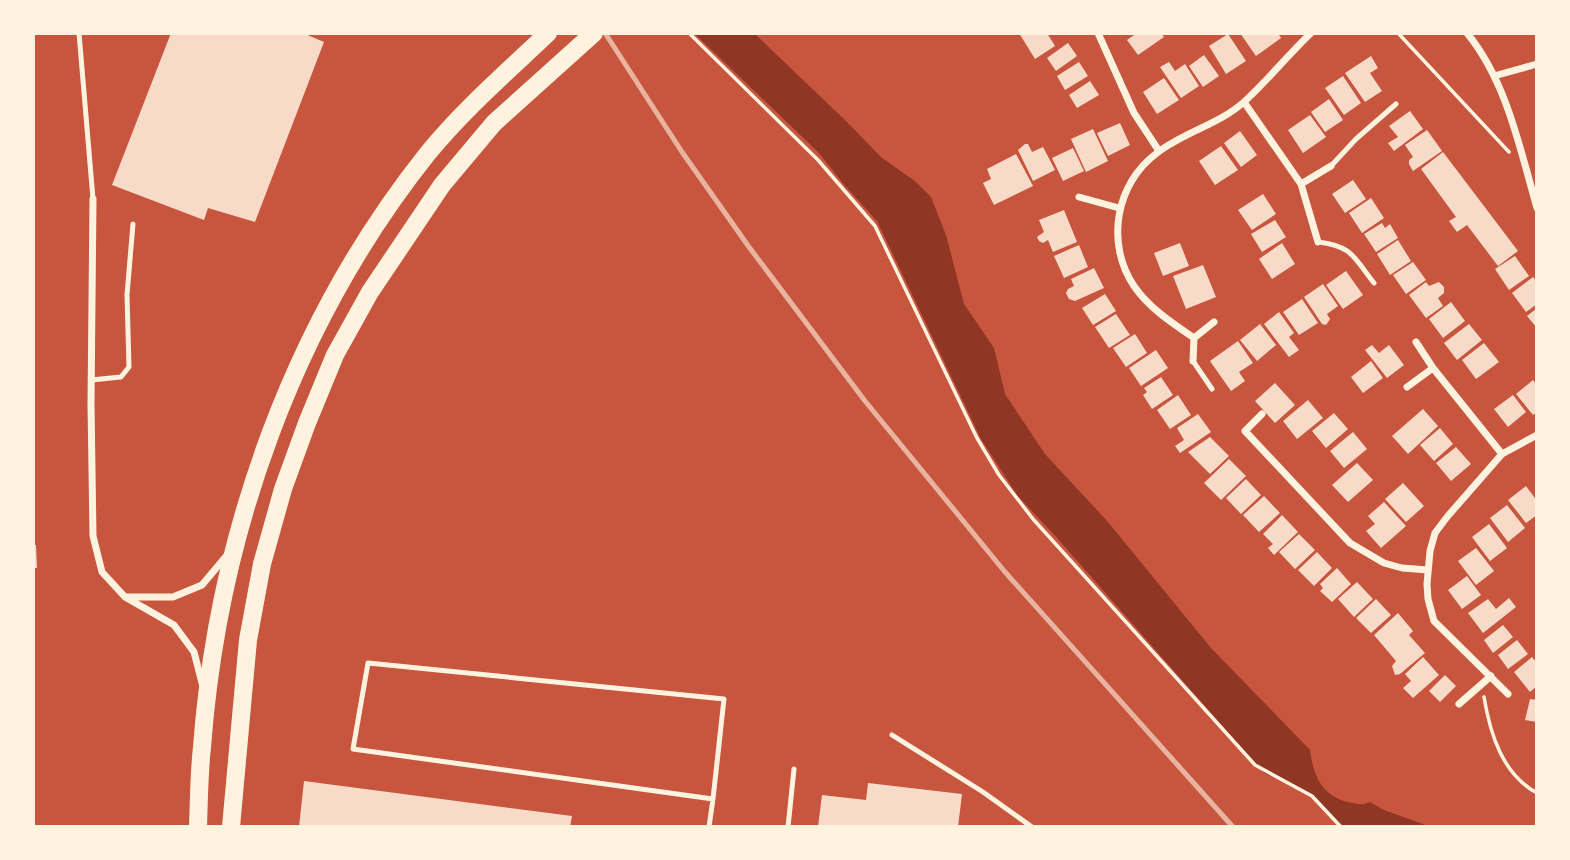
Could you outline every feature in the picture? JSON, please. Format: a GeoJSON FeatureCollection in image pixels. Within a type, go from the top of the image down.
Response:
{"type":"FeatureCollection","features":[{"type":"Feature","properties":{"kind":"highway"},"geometry":{"type":"LineString","coordinates":[[198,827],[207,702],[216,639],[236,545],[264,447],[309,341],[354,260],[429,153],[490,87],[548,33]]}},
{"type":"Feature","properties":{"kind":"highway"},"geometry":{"type":"LineString","coordinates":[[231,827],[248,640],[260,576],[283,489],[335,355],[370,292],[442,185],[500,118],[594,33]]}},
{"type":"Feature","properties":{"kind":"street"},"geometry":{"type":"LineString","coordinates":[[1098,33],[1133,113],[1159,150]]}},
{"type":"Feature","properties":{"kind":"street"},"geometry":{"type":"LineString","coordinates":[[1194,338],[1155,310],[1133,285],[1121,252],[1118,225],[1122,197],[1147,161],[1159,150],[1218,121],[1244,102],[1311,33]]}},
{"type":"Feature","properties":{"kind":"street"},"geometry":{"type":"LineString","coordinates":[[1467,33],[1494,76],[1537,207]]}},
{"type":"Feature","properties":{"kind":"street"},"geometry":{"type":"LineString","coordinates":[[1494,76],[1537,64]]}},
{"type":"Feature","properties":{"kind":"street"},"geometry":{"type":"LineString","coordinates":[[1244,102],[1301,184],[1318,242]]}},
{"type":"Feature","properties":{"kind":"street"},"geometry":{"type":"LineString","coordinates":[[1301,184],[1331,166]]}},
{"type":"Feature","properties":{"kind":"street"},"geometry":{"type":"LineString","coordinates":[[1079,197],[1119,208]]}},
{"type":"Feature","properties":{"kind":"street"},"geometry":{"type":"LineString","coordinates":[[93,199],[93,536],[102,572],[125,597],[174,625],[194,652],[207,702]]}},
{"type":"Feature","properties":{"kind":"street"},"geometry":{"type":"LineString","coordinates":[[1193,361],[1194,338],[1214,322]]}},
{"type":"Feature","properties":{"kind":"street"},"geometry":{"type":"LineString","coordinates":[[1416,342],[1433,368],[1502,454]]}},
{"type":"Feature","properties":{"kind":"street"},"geometry":{"type":"LineString","coordinates":[[1407,387],[1433,368]]}},
{"type":"Feature","properties":{"kind":"street"},"geometry":{"type":"LineString","coordinates":[[1262,414],[1245,430],[1350,543],[1384,563],[1402,568],[1428,570]]}},
{"type":"Feature","properties":{"kind":"street"},"geometry":{"type":"LineString","coordinates":[[1508,694],[1434,621],[1428,599],[1430,551],[1436,533],[1463,497],[1502,454],[1537,435]]}},
{"type":"Feature","properties":{"kind":"street"},"geometry":{"type":"LineString","coordinates":[[125,597],[173,597],[202,585],[236,545]]}},
{"type":"Feature","properties":{"kind":"street"},"geometry":{"type":"LineString","coordinates":[[1459,704],[1491,676]]}},
{"type":"Feature","properties":{"kind":"lane"},"geometry":{"type":"LineString","coordinates":[[79,33],[93,199]]}},
{"type":"Feature","properties":{"kind":"lane"},"geometry":{"type":"LineString","coordinates":[[1331,166],[1356,139],[1396,104]]}},
{"type":"Feature","properties":{"kind":"lane"},"geometry":{"type":"LineString","coordinates":[[91,380],[121,377],[129,367],[127,295],[133,224]]}},
{"type":"Feature","properties":{"kind":"lane"},"geometry":{"type":"LineString","coordinates":[[1318,242],[1348,249],[1374,283]]}},
{"type":"Feature","properties":{"kind":"lane"},"geometry":{"type":"LineString","coordinates":[[1193,361],[1212,389]]}},
{"type":"Feature","properties":{"kind":"lane"},"geometry":{"type":"LineString","coordinates":[[709,827],[713,799],[724,699],[368,663],[354,750],[713,799]]}},
{"type":"Feature","properties":{"kind":"lane"},"geometry":{"type":"LineString","coordinates":[[892,735],[984,792],[1032,827]]}},
{"type":"Feature","properties":{"kind":"lane"},"geometry":{"type":"LineString","coordinates":[[788,827],[794,769]]}},
{"type":"Feature","properties":{"kind":"path"},"geometry":{"type":"LineString","coordinates":[[690,33],[818,160],[875,226],[978,438],[999,475],[1033,519],[1255,765],[1312,796],[1341,827]]}},
{"type":"Feature","properties":{"kind":"path"},"geometry":{"type":"LineString","coordinates":[[1398,33],[1527,173]]}},
{"type":"Feature","properties":{"kind":"path"},"geometry":{"type":"LineString","coordinates":[[1482,684],[1488,720],[1498,749],[1510,768],[1527,787],[1537,793]]}},
{"type":"Feature","properties":{"kind":"shaded area"},"geometry":{"type":"Polygon","coordinates":[[[694,33],[754,33],[881,157],[916,182],[931,197],[946,235],[964,304],[994,348],[1005,394],[1045,454],[1108,522],[1211,648],[1310,750],[1316,776],[1325,790],[1339,799],[1359,804],[1370,802],[1431,827],[1344,827],[1307,792],[1264,773],[1017,495],[981,439],[877,221],[818,152],[694,33]]]}},
{"type":"Feature","properties":{"kind":"building"},"geometry":{"type":"Polygon","coordinates":[[[171,33],[303,33],[324,42],[255,222],[208,208],[204,220],[112,185],[171,33]]]}},
{"type":"Feature","properties":{"kind":"building"},"geometry":{"type":"Polygon","coordinates":[[[1019,33],[1047,33],[1055,46],[1035,59],[1019,33]]]}},
{"type":"Feature","properties":{"kind":"building"},"geometry":{"type":"Polygon","coordinates":[[[1137,33],[1161,33],[1164,37],[1138,55],[1127,40],[1137,33]]]}},
{"type":"Feature","properties":{"kind":"building"},"geometry":{"type":"Polygon","coordinates":[[[1240,33],[1278,33],[1281,38],[1256,56],[1240,33]]]}},
{"type":"Feature","properties":{"kind":"building"},"geometry":{"type":"Polygon","coordinates":[[[1228,34],[1246,61],[1226,74],[1209,46],[1228,34]]]}},
{"type":"Feature","properties":{"kind":"building"},"geometry":{"type":"Polygon","coordinates":[[[1068,43],[1077,56],[1056,71],[1047,58],[1068,43]]]}},
{"type":"Feature","properties":{"kind":"building"},"geometry":{"type":"Polygon","coordinates":[[[1204,55],[1219,76],[1203,87],[1189,66],[1204,55]]]}},
{"type":"Feature","properties":{"kind":"building"},"geometry":{"type":"Polygon","coordinates":[[[1371,56],[1378,68],[1370,73],[1382,91],[1365,102],[1345,73],[1371,56]]]}},
{"type":"Feature","properties":{"kind":"building"},"geometry":{"type":"Polygon","coordinates":[[[1079,62],[1088,76],[1065,90],[1057,76],[1079,62]]]}},
{"type":"Feature","properties":{"kind":"building"},"geometry":{"type":"Polygon","coordinates":[[[1169,62],[1175,71],[1185,64],[1199,86],[1181,98],[1160,67],[1169,62]]]}},
{"type":"Feature","properties":{"kind":"building"},"geometry":{"type":"Polygon","coordinates":[[[1343,76],[1361,103],[1344,115],[1325,88],[1343,76]]]}},
{"type":"Feature","properties":{"kind":"building"},"geometry":{"type":"Polygon","coordinates":[[[1164,78],[1179,100],[1157,114],[1143,92],[1164,78]]]}},
{"type":"Feature","properties":{"kind":"building"},"geometry":{"type":"Polygon","coordinates":[[[1090,81],[1099,95],[1077,108],[1069,95],[1090,81]]]}},
{"type":"Feature","properties":{"kind":"building"},"geometry":{"type":"Polygon","coordinates":[[[1329,99],[1343,120],[1325,132],[1311,112],[1329,99]]]}},
{"type":"Feature","properties":{"kind":"building"},"geometry":{"type":"Polygon","coordinates":[[[1410,111],[1423,129],[1394,151],[1388,143],[1398,137],[1389,126],[1410,111]]]}},
{"type":"Feature","properties":{"kind":"building"},"geometry":{"type":"Polygon","coordinates":[[[1310,115],[1326,137],[1303,153],[1288,130],[1310,115]]]}},
{"type":"Feature","properties":{"kind":"building"},"geometry":{"type":"Polygon","coordinates":[[[1120,123],[1130,145],[1108,156],[1097,133],[1120,123]]]}},
{"type":"Feature","properties":{"kind":"building"},"geometry":{"type":"Polygon","coordinates":[[[1093,129],[1108,161],[1086,172],[1071,139],[1093,129]]]}},
{"type":"Feature","properties":{"kind":"building"},"geometry":{"type":"Polygon","coordinates":[[[1427,130],[1442,151],[1413,171],[1409,160],[1413,157],[1405,145],[1427,130]]]}},
{"type":"Feature","properties":{"kind":"building"},"geometry":{"type":"Polygon","coordinates":[[[1240,131],[1257,155],[1241,167],[1224,143],[1240,131]]]}},
{"type":"Feature","properties":{"kind":"building"},"geometry":{"type":"Polygon","coordinates":[[[1028,144],[1032,152],[1043,147],[1055,170],[1033,181],[1018,150],[1028,144]]]}},
{"type":"Feature","properties":{"kind":"building"},"geometry":{"type":"Polygon","coordinates":[[[1221,146],[1238,170],[1215,185],[1199,161],[1221,146]]]}},
{"type":"Feature","properties":{"kind":"building"},"geometry":{"type":"Polygon","coordinates":[[[1073,148],[1084,171],[1063,181],[1052,158],[1073,148]]]}},
{"type":"Feature","properties":{"kind":"building"},"geometry":{"type":"Polygon","coordinates":[[[1443,152],[1518,251],[1498,266],[1467,225],[1457,232],[1449,221],[1456,217],[1421,169],[1443,152]]]}},
{"type":"Feature","properties":{"kind":"building"},"geometry":{"type":"Polygon","coordinates":[[[1016,154],[1033,186],[994,205],[983,183],[991,179],[987,169],[1016,154]]]}},
{"type":"Feature","properties":{"kind":"building"},"geometry":{"type":"Polygon","coordinates":[[[1353,180],[1366,199],[1345,213],[1332,194],[1353,180]]]}},
{"type":"Feature","properties":{"kind":"building"},"geometry":{"type":"Polygon","coordinates":[[[1263,194],[1276,214],[1252,230],[1238,210],[1263,194]]]}},
{"type":"Feature","properties":{"kind":"building"},"geometry":{"type":"Polygon","coordinates":[[[1371,198],[1384,218],[1362,233],[1349,213],[1371,198]]]}},
{"type":"Feature","properties":{"kind":"building"},"geometry":{"type":"Polygon","coordinates":[[[1064,210],[1077,242],[1053,252],[1048,240],[1043,243],[1037,237],[1044,232],[1039,220],[1064,210]]]}},
{"type":"Feature","properties":{"kind":"building"},"geometry":{"type":"Polygon","coordinates":[[[1275,220],[1286,237],[1262,252],[1251,234],[1275,220]]]}},
{"type":"Feature","properties":{"kind":"building"},"geometry":{"type":"Polygon","coordinates":[[[1382,223],[1385,228],[1390,224],[1398,238],[1376,252],[1364,234],[1382,223]]]}},
{"type":"Feature","properties":{"kind":"building"},"geometry":{"type":"Polygon","coordinates":[[[1398,240],[1411,261],[1390,275],[1377,254],[1398,240]]]}},
{"type":"Feature","properties":{"kind":"building"},"geometry":{"type":"Polygon","coordinates":[[[1180,243],[1189,266],[1163,276],[1154,253],[1180,243]]]}},
{"type":"Feature","properties":{"kind":"building"},"geometry":{"type":"Polygon","coordinates":[[[1282,243],[1295,264],[1272,279],[1259,259],[1282,243]]]}},
{"type":"Feature","properties":{"kind":"building"},"geometry":{"type":"Polygon","coordinates":[[[1079,245],[1088,267],[1064,278],[1054,256],[1079,245]]]}},
{"type":"Feature","properties":{"kind":"building"},"geometry":{"type":"Polygon","coordinates":[[[1515,256],[1529,276],[1509,290],[1495,269],[1515,256]]]}},
{"type":"Feature","properties":{"kind":"building"},"geometry":{"type":"Polygon","coordinates":[[[1413,262],[1426,280],[1406,294],[1393,275],[1413,262]]]}},
{"type":"Feature","properties":{"kind":"building"},"geometry":{"type":"Polygon","coordinates":[[[1203,265],[1216,297],[1186,309],[1173,276],[1203,265]]]}},
{"type":"Feature","properties":{"kind":"building"},"geometry":{"type":"Polygon","coordinates":[[[1094,268],[1104,288],[1075,301],[1069,299],[1066,293],[1074,286],[1071,279],[1094,268]]]}},
{"type":"Feature","properties":{"kind":"building"},"geometry":{"type":"Polygon","coordinates":[[[1346,271],[1363,295],[1343,309],[1326,285],[1346,271]]]}},
{"type":"Feature","properties":{"kind":"building"},"geometry":{"type":"Polygon","coordinates":[[[1533,277],[1537,281],[1537,304],[1526,312],[1512,293],[1533,277]]]}},
{"type":"Feature","properties":{"kind":"building"},"geometry":{"type":"Polygon","coordinates":[[[1426,282],[1429,286],[1439,282],[1444,287],[1444,293],[1438,298],[1443,306],[1426,318],[1409,295],[1426,282]]]}},
{"type":"Feature","properties":{"kind":"building"},"geometry":{"type":"Polygon","coordinates":[[[1323,284],[1338,306],[1327,314],[1330,319],[1326,325],[1322,324],[1304,297],[1323,284]]]}},
{"type":"Feature","properties":{"kind":"building"},"geometry":{"type":"Polygon","coordinates":[[[1105,294],[1116,311],[1093,325],[1082,308],[1105,294]]]}},
{"type":"Feature","properties":{"kind":"building"},"geometry":{"type":"Polygon","coordinates":[[[1302,299],[1318,323],[1299,335],[1283,312],[1302,299]]]}},
{"type":"Feature","properties":{"kind":"building"},"geometry":{"type":"Polygon","coordinates":[[[1451,302],[1465,321],[1443,338],[1429,319],[1451,302]]]}},
{"type":"Feature","properties":{"kind":"building"},"geometry":{"type":"Polygon","coordinates":[[[1537,308],[1537,328],[1527,316],[1537,308]]]}},
{"type":"Feature","properties":{"kind":"building"},"geometry":{"type":"Polygon","coordinates":[[[1279,312],[1294,333],[1289,337],[1299,350],[1289,357],[1264,324],[1279,312]]]}},
{"type":"Feature","properties":{"kind":"building"},"geometry":{"type":"Polygon","coordinates":[[[1116,314],[1130,335],[1109,348],[1095,327],[1116,314]]]}},
{"type":"Feature","properties":{"kind":"building"},"geometry":{"type":"Polygon","coordinates":[[[1260,324],[1276,345],[1257,361],[1240,340],[1260,324]]]}},
{"type":"Feature","properties":{"kind":"building"},"geometry":{"type":"Polygon","coordinates":[[[1469,324],[1482,340],[1457,360],[1444,343],[1469,324]]]}},
{"type":"Feature","properties":{"kind":"building"},"geometry":{"type":"Polygon","coordinates":[[[1135,334],[1147,353],[1126,367],[1113,348],[1135,334]]]}},
{"type":"Feature","properties":{"kind":"building"},"geometry":{"type":"Polygon","coordinates":[[[1238,341],[1253,363],[1239,372],[1245,381],[1231,391],[1210,361],[1238,341]]]}},
{"type":"Feature","properties":{"kind":"building"},"geometry":{"type":"Polygon","coordinates":[[[1484,343],[1499,362],[1476,379],[1462,360],[1484,343]]]}},
{"type":"Feature","properties":{"kind":"building"},"geometry":{"type":"Polygon","coordinates":[[[1372,345],[1379,353],[1389,345],[1404,365],[1387,378],[1365,350],[1372,345]]]}},
{"type":"Feature","properties":{"kind":"building"},"geometry":{"type":"Polygon","coordinates":[[[1156,350],[1168,368],[1141,386],[1129,368],[1156,350]]]}},
{"type":"Feature","properties":{"kind":"building"},"geometry":{"type":"Polygon","coordinates":[[[1371,361],[1383,378],[1363,393],[1351,377],[1371,361]]]}},
{"type":"Feature","properties":{"kind":"building"},"geometry":{"type":"Polygon","coordinates":[[[1161,377],[1173,395],[1152,409],[1143,395],[1147,392],[1144,388],[1161,377]]]}},
{"type":"Feature","properties":{"kind":"building"},"geometry":{"type":"Polygon","coordinates":[[[1533,380],[1537,385],[1537,412],[1533,415],[1516,394],[1533,380]]]}},
{"type":"Feature","properties":{"kind":"building"},"geometry":{"type":"Polygon","coordinates":[[[1275,383],[1295,405],[1275,423],[1255,401],[1275,383]]]}},
{"type":"Feature","properties":{"kind":"building"},"geometry":{"type":"Polygon","coordinates":[[[1178,395],[1191,415],[1170,429],[1157,410],[1178,395]]]}},
{"type":"Feature","properties":{"kind":"building"},"geometry":{"type":"Polygon","coordinates":[[[1513,395],[1526,412],[1508,427],[1494,409],[1513,395]]]}},
{"type":"Feature","properties":{"kind":"building"},"geometry":{"type":"Polygon","coordinates":[[[1308,400],[1323,418],[1297,439],[1283,421],[1308,400]]]}},
{"type":"Feature","properties":{"kind":"building"},"geometry":{"type":"Polygon","coordinates":[[[1423,409],[1438,426],[1408,454],[1392,436],[1423,409]]]}},
{"type":"Feature","properties":{"kind":"building"},"geometry":{"type":"Polygon","coordinates":[[[1334,413],[1348,429],[1326,448],[1312,431],[1334,413]]]}},
{"type":"Feature","properties":{"kind":"building"},"geometry":{"type":"Polygon","coordinates":[[[1198,414],[1211,432],[1180,453],[1175,446],[1184,440],[1177,428],[1198,414]]]}},
{"type":"Feature","properties":{"kind":"building"},"geometry":{"type":"Polygon","coordinates":[[[1440,428],[1453,444],[1434,461],[1420,445],[1440,428]]]}},
{"type":"Feature","properties":{"kind":"building"},"geometry":{"type":"Polygon","coordinates":[[[1353,432],[1367,449],[1344,468],[1330,451],[1353,432]]]}},
{"type":"Feature","properties":{"kind":"building"},"geometry":{"type":"Polygon","coordinates":[[[1210,437],[1229,456],[1210,474],[1188,452],[1210,437]]]}},
{"type":"Feature","properties":{"kind":"building"},"geometry":{"type":"Polygon","coordinates":[[[1456,447],[1471,464],[1451,481],[1436,463],[1456,447]]]}},
{"type":"Feature","properties":{"kind":"building"},"geometry":{"type":"Polygon","coordinates":[[[1229,459],[1246,476],[1221,500],[1204,483],[1229,459]]]}},
{"type":"Feature","properties":{"kind":"building"},"geometry":{"type":"Polygon","coordinates":[[[1357,463],[1373,480],[1348,502],[1332,485],[1357,463]]]}},
{"type":"Feature","properties":{"kind":"building"},"geometry":{"type":"Polygon","coordinates":[[[1246,479],[1261,495],[1241,514],[1226,498],[1246,479]]]}},
{"type":"Feature","properties":{"kind":"building"},"geometry":{"type":"Polygon","coordinates":[[[1403,483],[1424,506],[1406,522],[1385,499],[1403,483]]]}},
{"type":"Feature","properties":{"kind":"building"},"geometry":{"type":"Polygon","coordinates":[[[1526,486],[1537,501],[1537,515],[1526,523],[1508,500],[1526,486]]]}},
{"type":"Feature","properties":{"kind":"building"},"geometry":{"type":"Polygon","coordinates":[[[1264,496],[1280,513],[1259,532],[1243,515],[1264,496]]]}},
{"type":"Feature","properties":{"kind":"building"},"geometry":{"type":"Polygon","coordinates":[[[1384,502],[1406,526],[1381,548],[1366,531],[1375,524],[1368,516],[1384,502]]]}},
{"type":"Feature","properties":{"kind":"building"},"geometry":{"type":"Polygon","coordinates":[[[1507,505],[1525,528],[1508,542],[1490,518],[1507,505]]]}},
{"type":"Feature","properties":{"kind":"building"},"geometry":{"type":"Polygon","coordinates":[[[1282,515],[1298,532],[1274,555],[1268,548],[1273,544],[1263,534],[1282,515]]]}},
{"type":"Feature","properties":{"kind":"building"},"geometry":{"type":"Polygon","coordinates":[[[1489,524],[1507,548],[1490,561],[1472,537],[1489,524]]]}},
{"type":"Feature","properties":{"kind":"building"},"geometry":{"type":"Polygon","coordinates":[[[1299,534],[1315,550],[1295,569],[1279,552],[1299,534]]]}},
{"type":"Feature","properties":{"kind":"building"},"geometry":{"type":"Polygon","coordinates":[[[33,545],[36,545],[37,568],[33,568],[33,545]]]}},
{"type":"Feature","properties":{"kind":"building"},"geometry":{"type":"Polygon","coordinates":[[[1476,548],[1494,571],[1476,585],[1458,561],[1476,548]]]}},
{"type":"Feature","properties":{"kind":"building"},"geometry":{"type":"Polygon","coordinates":[[[1317,552],[1332,568],[1314,586],[1298,570],[1317,552]]]}},
{"type":"Feature","properties":{"kind":"building"},"geometry":{"type":"Polygon","coordinates":[[[1337,568],[1351,584],[1332,602],[1320,591],[1323,588],[1320,584],[1337,568]]]}},
{"type":"Feature","properties":{"kind":"building"},"geometry":{"type":"Polygon","coordinates":[[[1467,576],[1481,595],[1462,609],[1448,590],[1467,576]]]}},
{"type":"Feature","properties":{"kind":"building"},"geometry":{"type":"Polygon","coordinates":[[[1357,582],[1373,599],[1354,617],[1338,599],[1357,582]]]}},
{"type":"Feature","properties":{"kind":"building"},"geometry":{"type":"Polygon","coordinates":[[[1509,598],[1516,607],[1483,633],[1468,613],[1488,599],[1496,609],[1509,598]]]}},
{"type":"Feature","properties":{"kind":"building"},"geometry":{"type":"Polygon","coordinates":[[[1376,599],[1391,615],[1371,633],[1356,618],[1376,599]]]}},
{"type":"Feature","properties":{"kind":"building"},"geometry":{"type":"Polygon","coordinates":[[[1398,613],[1413,631],[1409,635],[1425,653],[1400,674],[1395,675],[1392,666],[1396,661],[1374,635],[1398,613]]]}},
{"type":"Feature","properties":{"kind":"building"},"geometry":{"type":"Polygon","coordinates":[[[1503,625],[1513,637],[1493,653],[1484,640],[1503,625]]]}},
{"type":"Feature","properties":{"kind":"building"},"geometry":{"type":"Polygon","coordinates":[[[1517,640],[1528,654],[1508,669],[1498,655],[1517,640]]]}},
{"type":"Feature","properties":{"kind":"building"},"geometry":{"type":"Polygon","coordinates":[[[1423,657],[1439,675],[1413,698],[1403,688],[1411,681],[1405,674],[1423,657]]]}},
{"type":"Feature","properties":{"kind":"building"},"geometry":{"type":"Polygon","coordinates":[[[1532,657],[1537,663],[1537,686],[1530,692],[1514,672],[1532,657]]]}},
{"type":"Feature","properties":{"kind":"building"},"geometry":{"type":"Polygon","coordinates":[[[1445,675],[1456,686],[1440,702],[1429,691],[1445,675]]]}},
{"type":"Feature","properties":{"kind":"building"},"geometry":{"type":"Polygon","coordinates":[[[1530,699],[1537,700],[1537,722],[1525,720],[1530,699]]]}},
{"type":"Feature","properties":{"kind":"building"},"geometry":{"type":"Polygon","coordinates":[[[304,781],[572,816],[570,827],[299,827],[304,781]]]}},
{"type":"Feature","properties":{"kind":"building"},"geometry":{"type":"Polygon","coordinates":[[[868,783],[962,794],[958,827],[818,827],[822,795],[866,800],[868,783]]]}},
{"type":"Feature","properties":{"kind":"railway"},"geometry":{"type":"LineString","coordinates":[[605,33],[682,152],[749,247],[865,401],[1005,572],[1233,827]]}}]}
